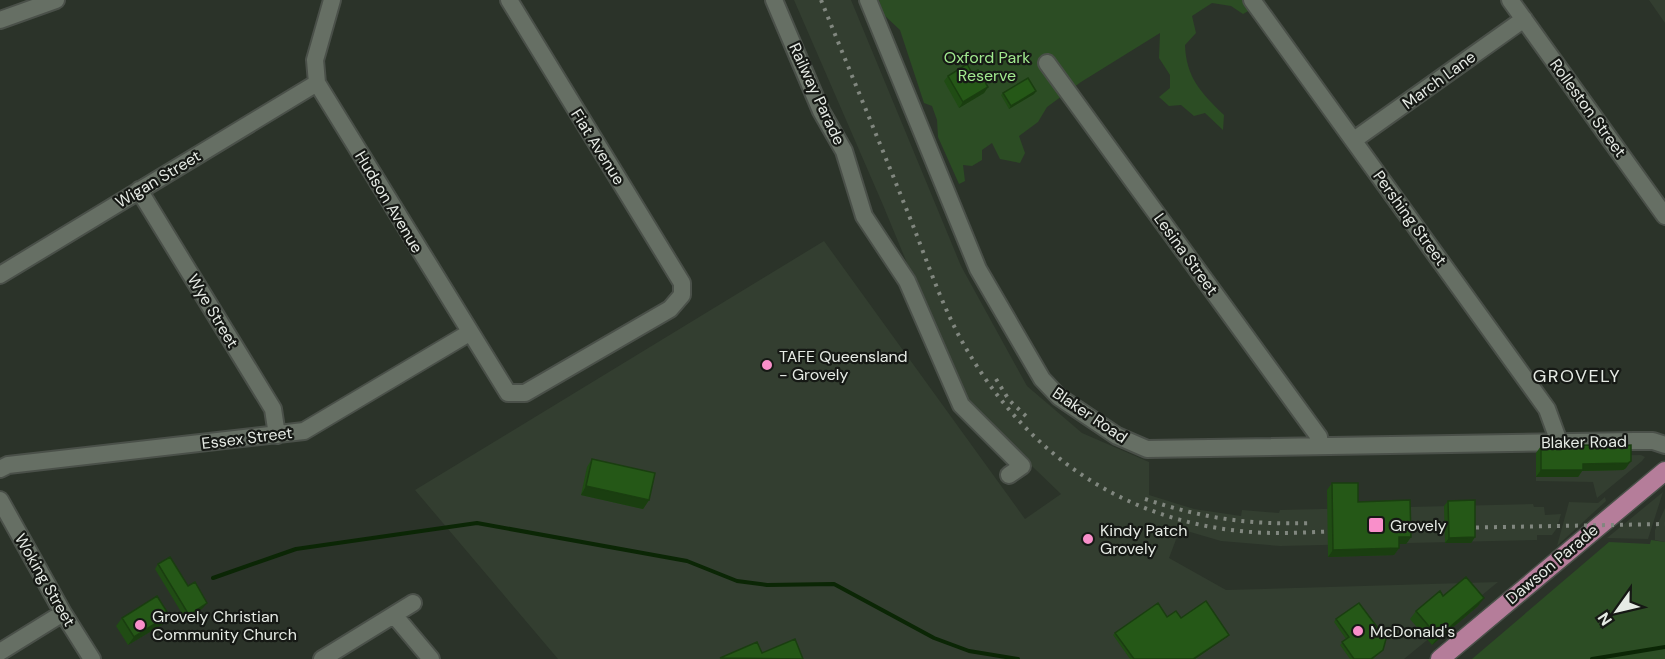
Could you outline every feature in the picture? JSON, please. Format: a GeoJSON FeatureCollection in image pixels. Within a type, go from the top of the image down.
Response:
{"type":"FeatureCollection","features":[{"type":"Feature","properties":{"kind":"main road","name":"Dawson Parade"},"geometry":{"type":"LineString","coordinates":[[1440,659],[1665,471]]}},
{"type":"Feature","properties":{"kind":"street"},"geometry":{"type":"LineString","coordinates":[[0,20],[56,0]]}},
{"type":"Feature","properties":{"kind":"street"},"geometry":{"type":"LineString","coordinates":[[317,82],[315,60],[332,0]]}},
{"type":"Feature","properties":{"kind":"street","name":"Fiat Avenue"},"geometry":{"type":"LineString","coordinates":[[508,393],[525,393],[541,386],[670,309],[682,296],[682,283],[509,0]]}},
{"type":"Feature","properties":{"kind":"street","name":"Railway Parade"},"geometry":{"type":"LineString","coordinates":[[774,0],[821,111],[844,151],[854,190],[864,216],[907,281],[961,405],[1022,466],[1009,475]]}},
{"type":"Feature","properties":{"kind":"street","name":"Blaker Road"},"geometry":{"type":"LineString","coordinates":[[868,0],[978,269],[1042,379],[1059,397],[1117,436],[1147,449],[1653,441],[1665,445]]}},
{"type":"Feature","properties":{"kind":"street","name":"Pershing Street"},"geometry":{"type":"LineString","coordinates":[[1252,0],[1547,409],[1559,442]]}},
{"type":"Feature","properties":{"kind":"street","name":"Rolleston Street"},"geometry":{"type":"LineString","coordinates":[[1510,0],[1665,216]]}},
{"type":"Feature","properties":{"kind":"street","name":"March Lane"},"geometry":{"type":"LineString","coordinates":[[1354,140],[1524,19]]}},
{"type":"Feature","properties":{"kind":"street","name":"Lesina Street"},"geometry":{"type":"LineString","coordinates":[[1047,63],[1319,437],[1320,446]]}},
{"type":"Feature","properties":{"kind":"street","name":"Wigan Street"},"geometry":{"type":"LineString","coordinates":[[0,275],[317,82]]}},
{"type":"Feature","properties":{"kind":"street","name":"Hudson Avenue"},"geometry":{"type":"LineString","coordinates":[[317,82],[469,333],[508,393]]}},
{"type":"Feature","properties":{"kind":"street","name":"Wye Street"},"geometry":{"type":"LineString","coordinates":[[139,190],[273,409],[277,435]]}},
{"type":"Feature","properties":{"kind":"street","name":"Essex Street"},"geometry":{"type":"LineString","coordinates":[[0,469],[8,465],[304,431],[318,425],[469,333]]}},
{"type":"Feature","properties":{"kind":"street","name":"Woking Street"},"geometry":{"type":"LineString","coordinates":[[0,500],[63,613],[92,659]]}},
{"type":"Feature","properties":{"kind":"street"},"geometry":{"type":"LineString","coordinates":[[322,659],[413,603]]}},
{"type":"Feature","properties":{"kind":"street"},"geometry":{"type":"LineString","coordinates":[[0,652],[63,613]]}},
{"type":"Feature","properties":{"kind":"street"},"geometry":{"type":"LineString","coordinates":[[394,615],[431,659]]}},
{"type":"Feature","properties":{"kind":"shaded area","name":"TAFE Queensland - Grovely"},"geometry":{"type":"Polygon","coordinates":[[[794,0],[851,0],[961,266],[1027,386],[1082,433],[1149,462],[1149,495],[1194,509],[1241,516],[1242,510],[1279,513],[1280,510],[1533,504],[1534,507],[1544,507],[1545,515],[1561,514],[1557,528],[1552,535],[1537,535],[1537,540],[1280,546],[1221,541],[1180,529],[1169,558],[1226,590],[1498,582],[1404,659],[558,659],[415,490],[824,241],[1025,519],[1061,494],[964,401],[883,205],[794,0]]]}},
{"type":"Feature","properties":{"kind":"shaded area"},"geometry":{"type":"Polygon","coordinates":[[[1649,0],[1665,0],[1665,23],[1649,0]]]}},
{"type":"Feature","properties":{"kind":"shaded area"},"geometry":{"type":"Polygon","coordinates":[[[1641,455],[1645,457],[1642,461],[1597,498],[1593,482],[1536,481],[1536,457],[1641,455]]]}},
{"type":"Feature","properties":{"kind":"shaded area"},"geometry":{"type":"Polygon","coordinates":[[[1663,492],[1648,539],[1607,538],[1663,492]]]}},
{"type":"Feature","properties":{"kind":"shaded area"},"geometry":{"type":"Polygon","coordinates":[[[1605,497],[1606,501],[1557,546],[1569,502],[1598,503],[1605,497]]]}},
{"type":"Feature","properties":{"kind":"shaded area"},"geometry":{"type":"Polygon","coordinates":[[[1665,508],[1665,542],[1655,540],[1655,530],[1665,508]]]}},
{"type":"Feature","properties":{"kind":"green space","name":"Oxford Park Reserve"},"geometry":{"type":"Polygon","coordinates":[[[879,0],[1244,0],[1250,10],[1243,14],[1231,6],[1212,3],[1192,16],[1196,33],[1185,45],[1188,66],[1196,84],[1224,115],[1223,130],[1205,113],[1194,116],[1181,105],[1169,106],[1159,97],[1170,88],[1170,75],[1159,58],[1160,33],[1081,82],[1047,107],[1038,122],[1019,136],[1025,153],[1020,163],[1000,159],[992,143],[982,150],[982,160],[972,166],[963,165],[965,181],[959,184],[938,137],[937,120],[932,106],[924,103],[900,30],[884,15],[879,0]]]}},
{"type":"Feature","properties":{"kind":"green space"},"geometry":{"type":"Polygon","coordinates":[[[1651,540],[1665,542],[1665,659],[1472,659],[1609,542],[1650,544],[1651,540]]]}},
{"type":"Feature","properties":{"kind":"building"},"geometry":{"type":"Polygon","coordinates":[[[967,64],[972,73],[978,70],[988,87],[963,102],[948,76],[967,64]]]}},
{"type":"Feature","properties":{"kind":"building"},"geometry":{"type":"Polygon","coordinates":[[[1028,78],[1036,91],[1011,106],[1003,93],[1028,78]]]}},
{"type":"Feature","properties":{"kind":"building"},"geometry":{"type":"Polygon","coordinates":[[[1591,445],[1591,448],[1631,445],[1631,461],[1628,463],[1583,464],[1583,470],[1541,470],[1541,446],[1591,445]]]}},
{"type":"Feature","properties":{"kind":"building"},"geometry":{"type":"Polygon","coordinates":[[[592,459],[655,473],[649,500],[586,486],[592,459]]]}},
{"type":"Feature","properties":{"kind":"building"},"geometry":{"type":"Polygon","coordinates":[[[1332,483],[1358,483],[1358,502],[1410,500],[1411,537],[1399,537],[1399,548],[1333,550],[1332,483]]]}},
{"type":"Feature","properties":{"kind":"building"},"geometry":{"type":"Polygon","coordinates":[[[1475,500],[1475,537],[1449,538],[1448,501],[1475,500]]]}},
{"type":"Feature","properties":{"kind":"building"},"geometry":{"type":"Polygon","coordinates":[[[170,557],[188,586],[195,582],[207,603],[189,615],[158,564],[170,557]]]}},
{"type":"Feature","properties":{"kind":"building"},"geometry":{"type":"Polygon","coordinates":[[[1466,577],[1484,598],[1438,637],[1416,611],[1440,591],[1443,596],[1466,577]]]}},
{"type":"Feature","properties":{"kind":"building","name":"Grovely Christian Community Church"},"geometry":{"type":"Polygon","coordinates":[[[157,596],[169,615],[134,637],[122,618],[157,596]]]}},
{"type":"Feature","properties":{"kind":"building"},"geometry":{"type":"Polygon","coordinates":[[[1206,601],[1229,635],[1193,659],[1134,659],[1115,633],[1158,603],[1167,617],[1176,611],[1181,618],[1206,601]]]}},
{"type":"Feature","properties":{"kind":"building","name":"McDonald's"},"geometry":{"type":"Polygon","coordinates":[[[1359,603],[1386,639],[1383,650],[1371,659],[1354,659],[1342,642],[1349,637],[1336,619],[1359,603]]]}},
{"type":"Feature","properties":{"kind":"building"},"geometry":{"type":"Polygon","coordinates":[[[795,639],[803,659],[720,658],[757,642],[762,653],[795,639]]]}},
{"type":"Feature","properties":{"kind":"waterway"},"geometry":{"type":"LineString","coordinates":[[213,578],[296,549],[477,523],[687,561],[737,581],[767,585],[834,584],[934,638],[969,651],[1018,659]]}},
{"type":"Feature","properties":{"kind":"waterway"},"geometry":{"type":"LineString","coordinates":[[1592,659],[1665,647]]}},
{"type":"Feature","properties":{"kind":"railway"},"geometry":{"type":"LineString","coordinates":[[821,0],[953,324],[994,391],[1021,423],[1051,451],[1084,476],[1119,496],[1157,512],[1197,524],[1240,531],[1279,533],[1344,531]]}},
{"type":"Feature","properties":{"kind":"railway"},"geometry":{"type":"LineString","coordinates":[[996,379],[1009,400],[1028,418]]}},
{"type":"Feature","properties":{"kind":"railway"},"geometry":{"type":"LineString","coordinates":[[1145,499],[1208,516],[1248,522],[1313,523]]}},
{"type":"Feature","properties":{"kind":"railway"},"geometry":{"type":"LineString","coordinates":[[1395,529],[1665,524]]}},
{"type":"Feature","properties":{"kind":"place","name":"TAFE Queensland - Grovely"},"geometry":{"type":"Point","coordinates":[767,365]}},
{"type":"Feature","properties":{"kind":"place","name":"Grovely"},"geometry":{"type":"Point","coordinates":[1376,525]}},
{"type":"Feature","properties":{"kind":"place","name":"Kindy Patch Grovely"},"geometry":{"type":"Point","coordinates":[1088,539]}},
{"type":"Feature","properties":{"kind":"place","name":"Grovely Christian Community Church"},"geometry":{"type":"Point","coordinates":[140,625]}},
{"type":"Feature","properties":{"kind":"place","name":"McDonald's"},"geometry":{"type":"Point","coordinates":[1358,631]}},
{"type":"Feature","properties":{"kind":"district","name":"GROVELY"},"geometry":{"type":"Point","coordinates":[1577,376]}}]}
